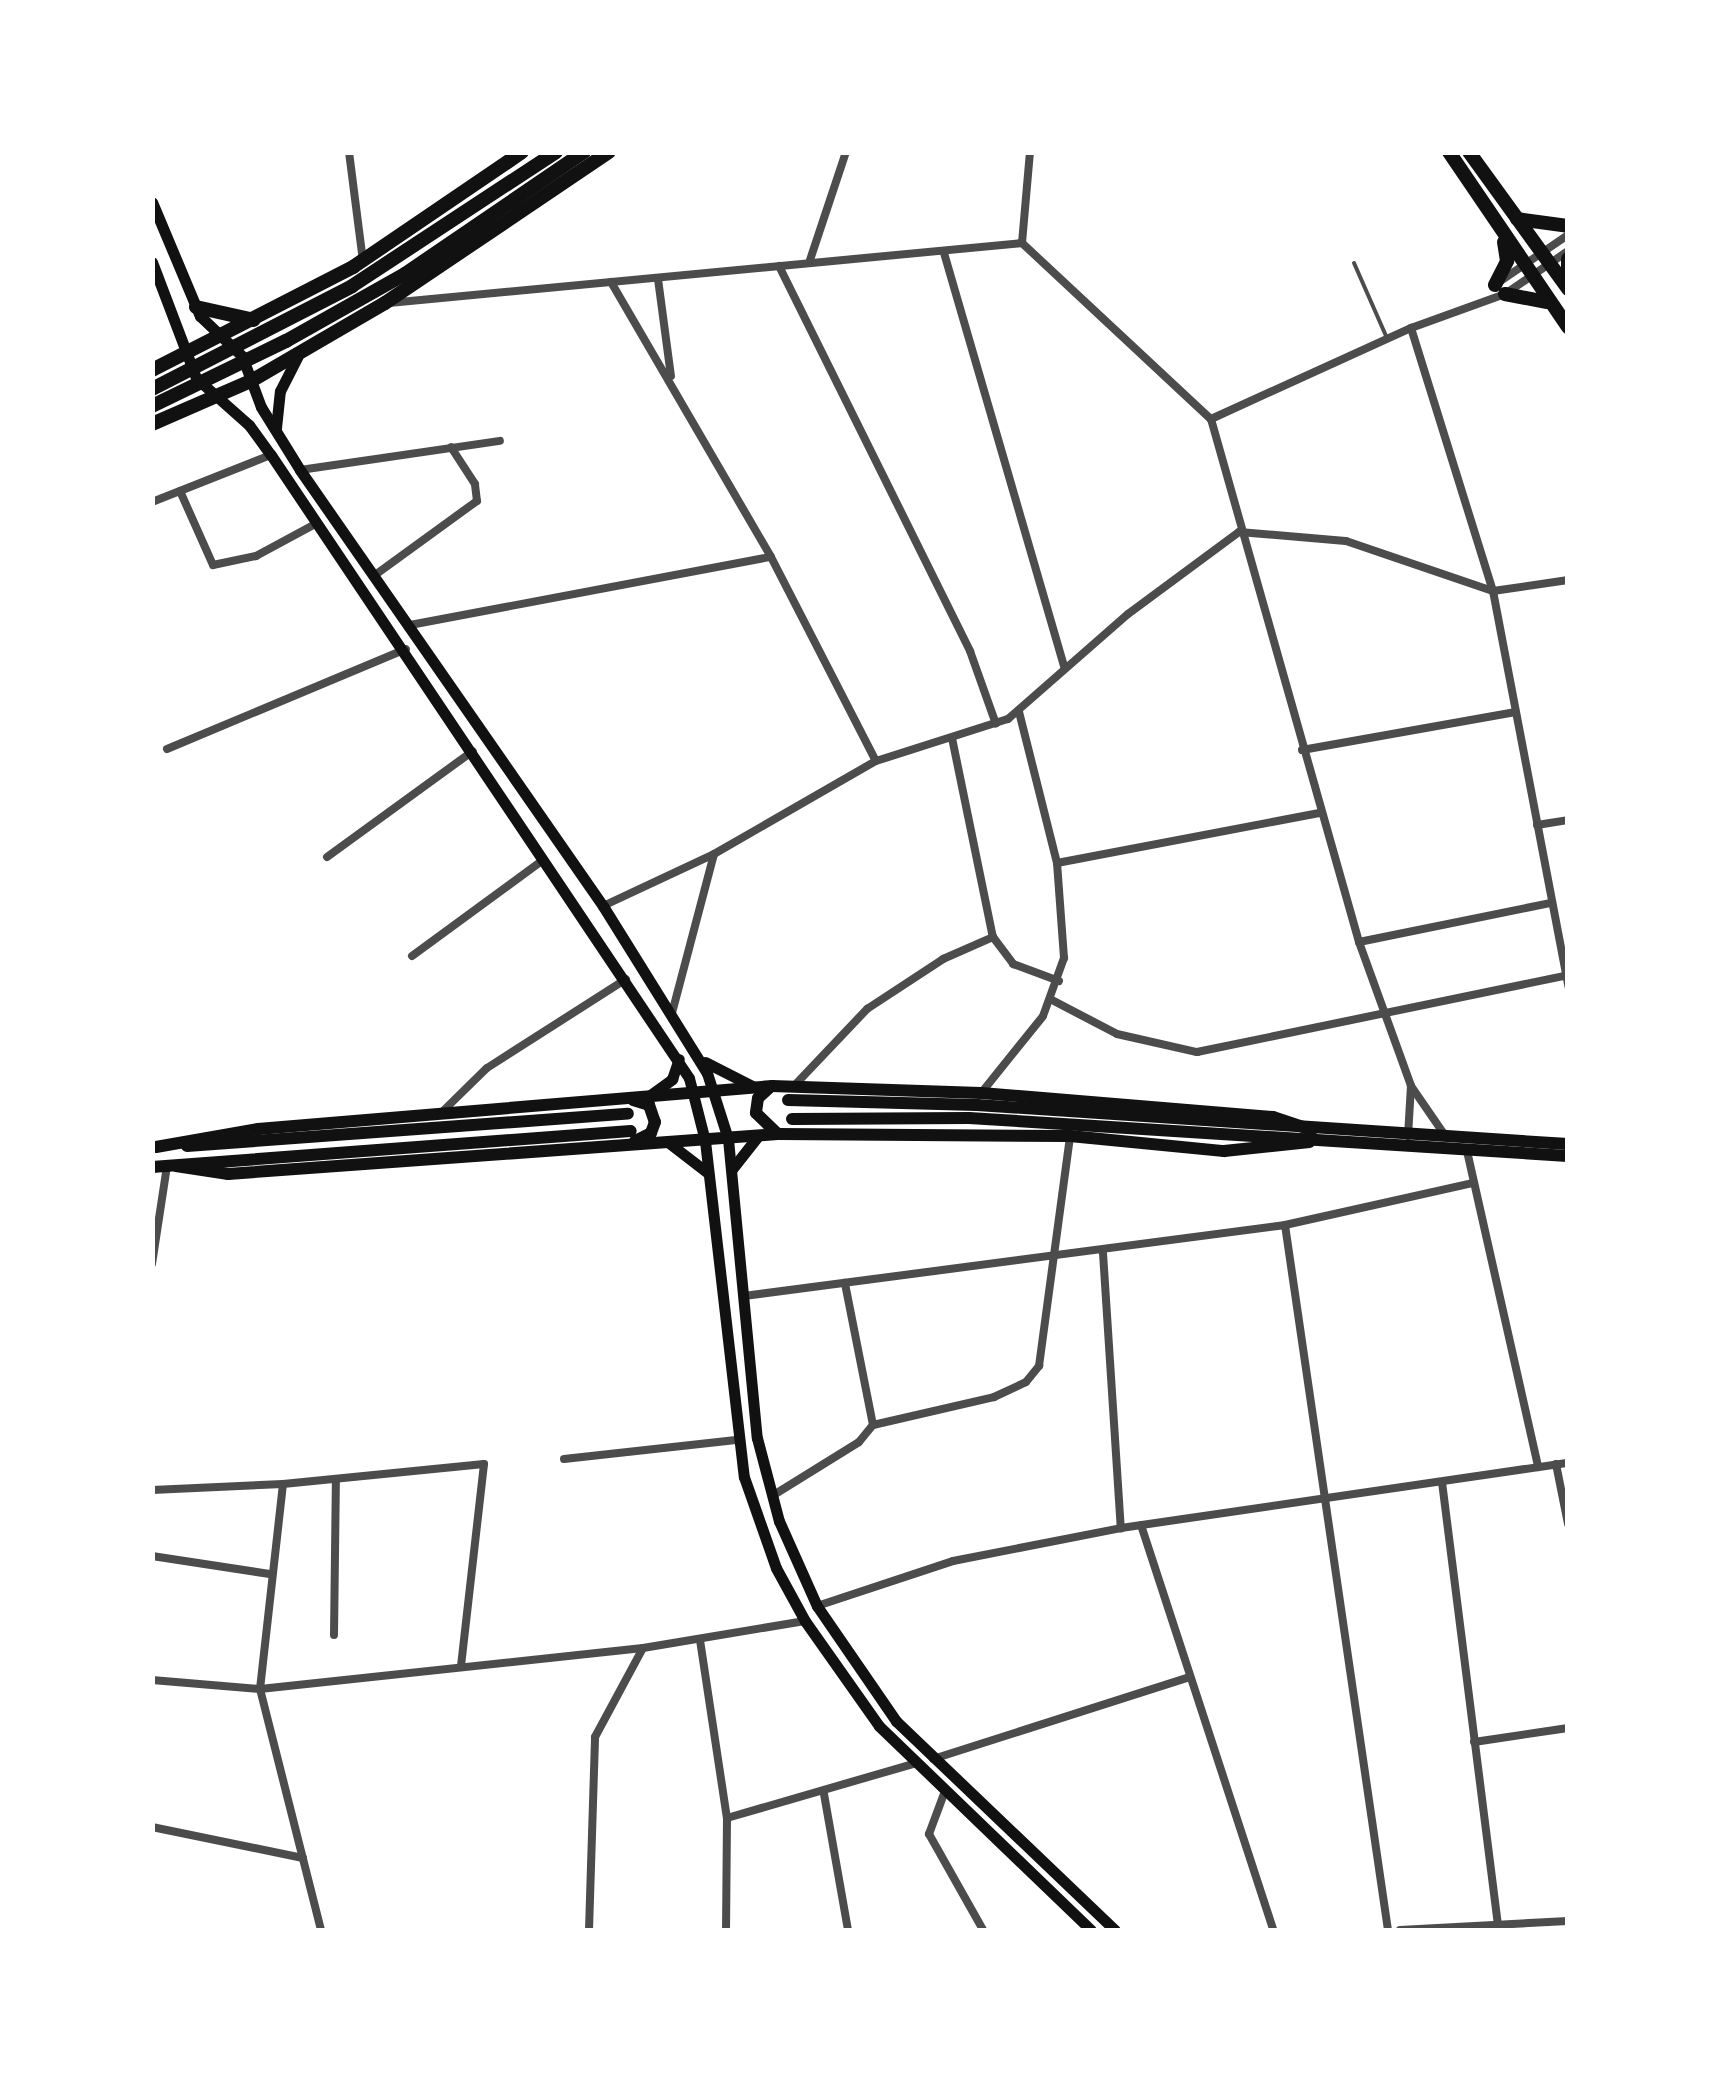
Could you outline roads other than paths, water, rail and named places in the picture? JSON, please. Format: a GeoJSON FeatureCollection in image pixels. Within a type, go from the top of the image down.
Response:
{"type":"FeatureCollection","features":[{"type":"Feature","properties":{"kind":"highway"},"geometry":{"type":"LineString","coordinates":[[152,370],[363,261],[522,152]]}},
{"type":"Feature","properties":{"kind":"highway"},"geometry":{"type":"LineString","coordinates":[[152,388],[352,286],[556,152]]}},
{"type":"Feature","properties":{"kind":"highway"},"geometry":{"type":"LineString","coordinates":[[152,406],[286,342],[405,274],[584,152]]}},
{"type":"Feature","properties":{"kind":"highway"},"geometry":{"type":"LineString","coordinates":[[152,424],[251,381],[385,304],[608,152]]}},
{"type":"Feature","properties":{"kind":"highway"},"geometry":{"type":"LineString","coordinates":[[1449,152],[1568,327]]}},
{"type":"Feature","properties":{"kind":"highway"},"geometry":{"type":"LineString","coordinates":[[1469,152],[1568,290]]}},
{"type":"Feature","properties":{"kind":"highway"},"geometry":{"type":"LineString","coordinates":[[1516,219],[1568,226]]}},
{"type":"Feature","properties":{"kind":"highway"},"geometry":{"type":"LineString","coordinates":[[1498,222],[1508,254],[1496,292],[1526,293],[1552,304]]}},
{"type":"Feature","properties":{"kind":"highway"},"geometry":{"type":"LineString","coordinates":[[1568,259],[1568,268]]}},
{"type":"Feature","properties":{"kind":"highway"},"geometry":{"type":"LineString","coordinates":[[196,307],[255,320]]}},
{"type":"Feature","properties":{"kind":"main road"},"geometry":{"type":"LineString","coordinates":[[152,202],[196,307],[242,356],[262,408],[300,470],[603,906],[672,1013],[716,1092],[732,1169],[752,1408],[772,1496],[817,1606],[864,1682],[934,1758],[1115,1930]]}},
{"type":"Feature","properties":{"kind":"main road"},"geometry":{"type":"LineString","coordinates":[[152,262],[183,355],[215,398],[242,419],[271,455],[406,649],[689,1078],[705,1148],[736,1440],[760,1527],[805,1621],[849,1688],[916,1764],[1091,1930]]}},
{"type":"Feature","properties":{"kind":"main road"},"geometry":{"type":"LineString","coordinates":[[277,432],[280,391],[299,354]]}},
{"type":"Feature","properties":{"kind":"main road"},"geometry":{"type":"LineString","coordinates":[[242,419],[262,408]]}},
{"type":"Feature","properties":{"kind":"main road"},"geometry":{"type":"LineString","coordinates":[[698,1057],[754,1087]]}},
{"type":"Feature","properties":{"kind":"main road"},"geometry":{"type":"LineString","coordinates":[[154,1147],[222,1133],[440,1114],[626,1107],[672,1079],[679,1059]]}},
{"type":"Feature","properties":{"kind":"main road"},"geometry":{"type":"LineString","coordinates":[[689,1078],[700,1082],[707,1073]]}},
{"type":"Feature","properties":{"kind":"main road"},"geometry":{"type":"LineString","coordinates":[[772,1086],[758,1098],[756,1113],[778,1134]]}},
{"type":"Feature","properties":{"kind":"main road"},"geometry":{"type":"LineString","coordinates":[[648,1096],[772,1086],[791,1093],[977,1105],[1468,1151],[1568,1156]]}},
{"type":"Feature","properties":{"kind":"main road"},"geometry":{"type":"LineString","coordinates":[[791,1093],[981,1094],[1273,1117],[1311,1136]]}},
{"type":"Feature","properties":{"kind":"main road"},"geometry":{"type":"LineString","coordinates":[[154,1147],[649,1105],[655,1122],[648,1135],[623,1146]]}},
{"type":"Feature","properties":{"kind":"main road"},"geometry":{"type":"LineString","coordinates":[[792,1119],[969,1118],[1311,1136],[1408,1136],[1568,1144]]}},
{"type":"Feature","properties":{"kind":"main road"},"geometry":{"type":"LineString","coordinates":[[165,1166],[631,1132]]}},
{"type":"Feature","properties":{"kind":"main road"},"geometry":{"type":"LineString","coordinates":[[165,1166],[228,1174],[669,1143],[705,1148],[778,1134],[1070,1136],[1224,1150],[1311,1136]]}},
{"type":"Feature","properties":{"kind":"main road"},"geometry":{"type":"LineString","coordinates":[[732,1169],[758,1136]]}},
{"type":"Feature","properties":{"kind":"main road"},"geometry":{"type":"LineString","coordinates":[[669,1143],[708,1173]]}},
{"type":"Feature","properties":{"kind":"street"},"geometry":{"type":"LineString","coordinates":[[349,152],[363,261]]}},
{"type":"Feature","properties":{"kind":"street"},"geometry":{"type":"LineString","coordinates":[[808,263],[846,152]]}},
{"type":"Feature","properties":{"kind":"street"},"geometry":{"type":"LineString","coordinates":[[1022,243],[1030,152]]}},
{"type":"Feature","properties":{"kind":"street"},"geometry":{"type":"LineString","coordinates":[[1210,419],[1496,292],[1529,272],[1568,236]]}},
{"type":"Feature","properties":{"kind":"street"},"geometry":{"type":"LineString","coordinates":[[385,304],[1022,243],[1210,419],[1358,942],[1410,1086],[1446,1138]]}},
{"type":"Feature","properties":{"kind":"street"},"geometry":{"type":"LineString","coordinates":[[1496,292],[1546,258],[1568,251]]}},
{"type":"Feature","properties":{"kind":"street"},"geometry":{"type":"LineString","coordinates":[[944,252],[1065,669]]}},
{"type":"Feature","properties":{"kind":"street"},"geometry":{"type":"LineString","coordinates":[[779,266],[970,652],[996,724]]}},
{"type":"Feature","properties":{"kind":"street"},"geometry":{"type":"LineString","coordinates":[[658,279],[671,380]]}},
{"type":"Feature","properties":{"kind":"street"},"geometry":{"type":"LineString","coordinates":[[612,282],[770,557],[876,761]]}},
{"type":"Feature","properties":{"kind":"street"},"geometry":{"type":"LineString","coordinates":[[1412,328],[1493,591],[1568,986]]}},
{"type":"Feature","properties":{"kind":"street"},"geometry":{"type":"LineString","coordinates":[[300,470],[500,442]]}},
{"type":"Feature","properties":{"kind":"street"},"geometry":{"type":"LineString","coordinates":[[376,575],[477,501],[476,484],[451,448]]}},
{"type":"Feature","properties":{"kind":"street"},"geometry":{"type":"LineString","coordinates":[[152,502],[271,455]]}},
{"type":"Feature","properties":{"kind":"street"},"geometry":{"type":"LineString","coordinates":[[180,492],[213,565],[256,556],[317,523]]}},
{"type":"Feature","properties":{"kind":"street"},"geometry":{"type":"LineString","coordinates":[[603,906],[714,854],[876,761],[996,724],[1019,712],[1065,669],[1240,532],[1346,542],[1493,591],[1568,580]]}},
{"type":"Feature","properties":{"kind":"street"},"geometry":{"type":"LineString","coordinates":[[410,625],[770,557]]}},
{"type":"Feature","properties":{"kind":"street"},"geometry":{"type":"LineString","coordinates":[[167,749],[406,649]]}},
{"type":"Feature","properties":{"kind":"street"},"geometry":{"type":"LineString","coordinates":[[981,1094],[1026,1044],[1052,1000],[1059,981],[1064,938],[1057,863],[1019,712]]}},
{"type":"Feature","properties":{"kind":"street"},"geometry":{"type":"LineString","coordinates":[[1302,750],[1516,712]]}},
{"type":"Feature","properties":{"kind":"street"},"geometry":{"type":"LineString","coordinates":[[952,738],[993,938],[1013,964],[1059,981]]}},
{"type":"Feature","properties":{"kind":"street"},"geometry":{"type":"LineString","coordinates":[[327,857],[473,751]]}},
{"type":"Feature","properties":{"kind":"street"},"geometry":{"type":"LineString","coordinates":[[1057,863],[1320,813]]}},
{"type":"Feature","properties":{"kind":"street"},"geometry":{"type":"LineString","coordinates":[[1537,826],[1568,820]]}},
{"type":"Feature","properties":{"kind":"street"},"geometry":{"type":"LineString","coordinates":[[672,1013],[714,854]]}},
{"type":"Feature","properties":{"kind":"street"},"geometry":{"type":"LineString","coordinates":[[412,956],[543,860]]}},
{"type":"Feature","properties":{"kind":"street"},"geometry":{"type":"LineString","coordinates":[[1358,942],[1551,903]]}},
{"type":"Feature","properties":{"kind":"street"},"geometry":{"type":"LineString","coordinates":[[791,1093],[867,1009],[943,958],[993,938]]}},
{"type":"Feature","properties":{"kind":"street"},"geometry":{"type":"LineString","coordinates":[[1052,1000],[1117,1034],[1197,1052],[1566,976]]}},
{"type":"Feature","properties":{"kind":"street"},"geometry":{"type":"LineString","coordinates":[[440,1114],[488,1068],[626,978]]}},
{"type":"Feature","properties":{"kind":"street"},"geometry":{"type":"LineString","coordinates":[[1408,1136],[1410,1086]]}},
{"type":"Feature","properties":{"kind":"street"},"geometry":{"type":"LineString","coordinates":[[772,1496],[859,1442],[873,1425],[955,1408],[1026,1382],[1045,1352],[1070,1136]]}},
{"type":"Feature","properties":{"kind":"street"},"geometry":{"type":"LineString","coordinates":[[1468,1151],[1538,1467]]}},
{"type":"Feature","properties":{"kind":"street"},"geometry":{"type":"LineString","coordinates":[[152,1264],[165,1166]]}},
{"type":"Feature","properties":{"kind":"street"},"geometry":{"type":"LineString","coordinates":[[744,1296],[1103,1252],[1284,1225],[1473,1183]]}},
{"type":"Feature","properties":{"kind":"street"},"geometry":{"type":"LineString","coordinates":[[1284,1225],[1326,1498],[1358,1758],[1388,1930]]}},
{"type":"Feature","properties":{"kind":"street"},"geometry":{"type":"LineString","coordinates":[[1103,1252],[1120,1528]]}},
{"type":"Feature","properties":{"kind":"street"},"geometry":{"type":"LineString","coordinates":[[845,1283],[873,1425]]}},
{"type":"Feature","properties":{"kind":"street"},"geometry":{"type":"LineString","coordinates":[[564,1459],[736,1440]]}},
{"type":"Feature","properties":{"kind":"street"},"geometry":{"type":"LineString","coordinates":[[817,1606],[953,1561],[1120,1528],[1568,1463]]}},
{"type":"Feature","properties":{"kind":"street"},"geometry":{"type":"LineString","coordinates":[[152,1490],[336,1480],[484,1464],[461,1666]]}},
{"type":"Feature","properties":{"kind":"street"},"geometry":{"type":"LineString","coordinates":[[1556,1464],[1568,1524]]}},
{"type":"Feature","properties":{"kind":"street"},"geometry":{"type":"LineString","coordinates":[[334,1634],[336,1480]]}},
{"type":"Feature","properties":{"kind":"street"},"geometry":{"type":"LineString","coordinates":[[1442,1482],[1498,1926]]}},
{"type":"Feature","properties":{"kind":"street"},"geometry":{"type":"LineString","coordinates":[[284,1484],[270,1574],[260,1689],[321,1930]]}},
{"type":"Feature","properties":{"kind":"street"},"geometry":{"type":"LineString","coordinates":[[1140,1525],[1273,1930]]}},
{"type":"Feature","properties":{"kind":"street"},"geometry":{"type":"LineString","coordinates":[[152,1556],[270,1574]]}},
{"type":"Feature","properties":{"kind":"street"},"geometry":{"type":"LineString","coordinates":[[152,1680],[260,1689],[642,1648],[805,1621]]}},
{"type":"Feature","properties":{"kind":"street"},"geometry":{"type":"LineString","coordinates":[[700,1640],[726,1818],[726,1930]]}},
{"type":"Feature","properties":{"kind":"street"},"geometry":{"type":"LineString","coordinates":[[589,1930],[595,1738],[642,1648]]}},
{"type":"Feature","properties":{"kind":"street"},"geometry":{"type":"LineString","coordinates":[[934,1758],[1190,1676]]}},
{"type":"Feature","properties":{"kind":"street"},"geometry":{"type":"LineString","coordinates":[[1474,1742],[1568,1728]]}},
{"type":"Feature","properties":{"kind":"street"},"geometry":{"type":"LineString","coordinates":[[726,1818],[824,1794],[916,1764]]}},
{"type":"Feature","properties":{"kind":"street"},"geometry":{"type":"LineString","coordinates":[[944,1791],[929,1834],[982,1930]]}},
{"type":"Feature","properties":{"kind":"street"},"geometry":{"type":"LineString","coordinates":[[824,1794],[848,1930]]}},
{"type":"Feature","properties":{"kind":"street"},"geometry":{"type":"LineString","coordinates":[[152,1827],[303,1858]]}},
{"type":"Feature","properties":{"kind":"street"},"geometry":{"type":"LineString","coordinates":[[1400,1930],[1551,1927],[1568,1921]]}},
{"type":"Feature","properties":{"kind":"lane"},"geometry":{"type":"LineString","coordinates":[[1354,263],[1388,338]]}}]}
